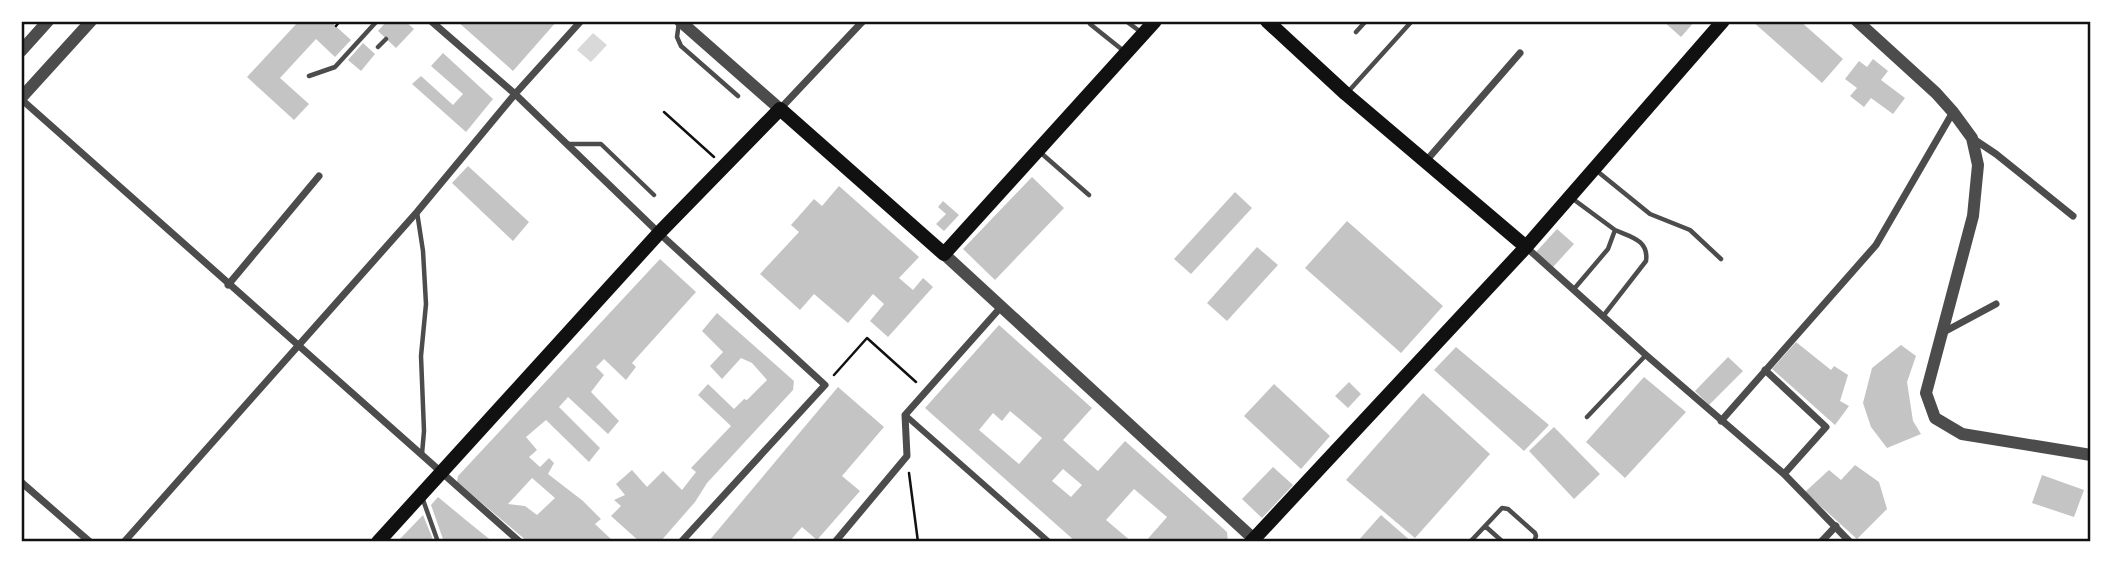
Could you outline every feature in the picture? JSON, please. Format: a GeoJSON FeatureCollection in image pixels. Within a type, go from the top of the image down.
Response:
{"type":"FeatureCollection","features":[{"type":"Feature","properties":{"kind":"main road"},"geometry":{"type":"LineString","coordinates":[[378,542],[659,233],[780,109],[944,254],[1155,21]]}},
{"type":"Feature","properties":{"kind":"main road"},"geometry":{"type":"LineString","coordinates":[[1268,21],[1346,94],[1526,247]]}},
{"type":"Feature","properties":{"kind":"main road"},"geometry":{"type":"LineString","coordinates":[[1254,541],[1526,247],[1723,21]]}},
{"type":"Feature","properties":{"kind":"street"},"geometry":{"type":"LineString","coordinates":[[21,51],[48,21]]}},
{"type":"Feature","properties":{"kind":"street"},"geometry":{"type":"LineString","coordinates":[[91,21],[21,99],[520,542]]}},
{"type":"Feature","properties":{"kind":"street"},"geometry":{"type":"LineString","coordinates":[[430,21],[515,94],[659,233],[825,385],[681,542]]}},
{"type":"Feature","properties":{"kind":"street"},"geometry":{"type":"LineString","coordinates":[[124,542],[581,21]]}},
{"type":"Feature","properties":{"kind":"street"},"geometry":{"type":"LineString","coordinates":[[679,21],[780,109],[863,21]]}},
{"type":"Feature","properties":{"kind":"street"},"geometry":{"type":"LineString","coordinates":[[1857,21],[1936,93],[1972,138],[2073,216]]}},
{"type":"Feature","properties":{"kind":"street"},"geometry":{"type":"LineString","coordinates":[[1426,161],[1520,54]]}},
{"type":"Feature","properties":{"kind":"street"},"geometry":{"type":"LineString","coordinates":[[1721,421],[1876,245],[1953,112]]}},
{"type":"Feature","properties":{"kind":"street"},"geometry":{"type":"LineString","coordinates":[[1972,138],[1978,165],[1973,216],[1926,393],[1935,418],[1962,434],[2091,456]]}},
{"type":"Feature","properties":{"kind":"street"},"geometry":{"type":"LineString","coordinates":[[228,285],[319,176]]}},
{"type":"Feature","properties":{"kind":"street"},"geometry":{"type":"LineString","coordinates":[[1526,247],[1784,474],[1850,542]]}},
{"type":"Feature","properties":{"kind":"street"},"geometry":{"type":"LineString","coordinates":[[944,254],[1254,541]]}},
{"type":"Feature","properties":{"kind":"street"},"geometry":{"type":"LineString","coordinates":[[1942,333],[1996,304]]}},
{"type":"Feature","properties":{"kind":"street"},"geometry":{"type":"LineString","coordinates":[[835,542],[907,456],[905,415],[1001,307]]}},
{"type":"Feature","properties":{"kind":"street"},"geometry":{"type":"LineString","coordinates":[[1765,370],[1826,427],[1784,474]]}},
{"type":"Feature","properties":{"kind":"street"},"geometry":{"type":"LineString","coordinates":[[905,415],[1049,542]]}},
{"type":"Feature","properties":{"kind":"street"},"geometry":{"type":"LineString","coordinates":[[21,482],[90,542]]}},
{"type":"Feature","properties":{"kind":"street"},"geometry":{"type":"LineString","coordinates":[[1821,542],[1836,526]]}},
{"type":"Feature","properties":{"kind":"lane"},"geometry":{"type":"LineString","coordinates":[[309,76],[335,67],[377,21]]}},
{"type":"Feature","properties":{"kind":"lane"},"geometry":{"type":"LineString","coordinates":[[679,21],[677,37],[681,46],[738,96]]}},
{"type":"Feature","properties":{"kind":"lane"},"geometry":{"type":"LineString","coordinates":[[1126,21],[1143,33]]}},
{"type":"Feature","properties":{"kind":"lane"},"geometry":{"type":"LineString","coordinates":[[1356,32],[1366,21]]}},
{"type":"Feature","properties":{"kind":"lane"},"geometry":{"type":"LineString","coordinates":[[1346,94],[1412,21]]}},
{"type":"Feature","properties":{"kind":"lane"},"geometry":{"type":"LineString","coordinates":[[1090,24],[1126,52]]}},
{"type":"Feature","properties":{"kind":"lane"},"geometry":{"type":"LineString","coordinates":[[378,47],[386,39]]}},
{"type":"Feature","properties":{"kind":"lane"},"geometry":{"type":"LineString","coordinates":[[566,144],[601,144],[654,195]]}},
{"type":"Feature","properties":{"kind":"lane"},"geometry":{"type":"LineString","coordinates":[[1038,150],[1089,195]]}},
{"type":"Feature","properties":{"kind":"lane"},"geometry":{"type":"LineString","coordinates":[[1594,168],[1650,214],[1690,230],[1721,259]]}},
{"type":"Feature","properties":{"kind":"lane"},"geometry":{"type":"LineString","coordinates":[[1569,197],[1615,229],[1646,246],[1646,261],[1604,315]]}},
{"type":"Feature","properties":{"kind":"lane"},"geometry":{"type":"LineString","coordinates":[[416,212],[423,251],[426,304],[421,356],[424,430],[422,455]]}},
{"type":"Feature","properties":{"kind":"lane"},"geometry":{"type":"LineString","coordinates":[[1574,289],[1608,249],[1615,229]]}},
{"type":"Feature","properties":{"kind":"lane"},"geometry":{"type":"LineString","coordinates":[[1587,417],[1646,355]]}},
{"type":"Feature","properties":{"kind":"lane"},"geometry":{"type":"LineString","coordinates":[[421,495],[439,542]]}},
{"type":"Feature","properties":{"kind":"lane"},"geometry":{"type":"LineString","coordinates":[[1470,542],[1502,508],[1507,509],[1535,533],[1534,542]]}},
{"type":"Feature","properties":{"kind":"lane"},"geometry":{"type":"LineString","coordinates":[[1485,526],[1503,542]]}},
{"type":"Feature","properties":{"kind":"path"},"geometry":{"type":"LineString","coordinates":[[336,26],[340,21]]}},
{"type":"Feature","properties":{"kind":"path"},"geometry":{"type":"LineString","coordinates":[[664,112],[724,166]]}},
{"type":"Feature","properties":{"kind":"path"},"geometry":{"type":"LineString","coordinates":[[825,385],[867,338],[927,391]]}},
{"type":"Feature","properties":{"kind":"path"},"geometry":{"type":"LineString","coordinates":[[907,456],[918,542]]}},
{"type":"Feature","properties":{"kind":"shaded area"},"geometry":{"type":"Polygon","coordinates":[[[593,33],[607,45],[591,62],[577,50],[593,33]]]}},
{"type":"Feature","properties":{"kind":"building"},"geometry":{"type":"Polygon","coordinates":[[[299,21],[330,21],[351,40],[335,57],[316,39],[280,78],[309,104],[294,120],[247,77],[299,21]]]}},
{"type":"Feature","properties":{"kind":"building"},"geometry":{"type":"Polygon","coordinates":[[[387,21],[405,21],[414,29],[396,48],[378,31],[387,21]]]}},
{"type":"Feature","properties":{"kind":"building"},"geometry":{"type":"Polygon","coordinates":[[[457,21],[557,21],[513,71],[457,21]]]}},
{"type":"Feature","properties":{"kind":"building"},"geometry":{"type":"Polygon","coordinates":[[[1663,21],[1695,21],[1681,37],[1663,21]]]}},
{"type":"Feature","properties":{"kind":"building"},"geometry":{"type":"Polygon","coordinates":[[[1752,21],[1800,21],[1843,59],[1822,83],[1752,21]]]}},
{"type":"Feature","properties":{"kind":"building"},"geometry":{"type":"Polygon","coordinates":[[[363,43],[375,54],[361,71],[348,60],[363,43]]]}},
{"type":"Feature","properties":{"kind":"building"},"geometry":{"type":"Polygon","coordinates":[[[443,53],[493,99],[466,132],[412,84],[421,76],[453,105],[463,94],[431,66],[443,53]]]}},
{"type":"Feature","properties":{"kind":"building"},"geometry":{"type":"Polygon","coordinates":[[[1873,59],[1888,71],[1881,80],[1905,98],[1893,114],[1871,98],[1864,107],[1850,96],[1857,88],[1845,79],[1859,61],[1867,67],[1873,59]]]}},
{"type":"Feature","properties":{"kind":"building"},"geometry":{"type":"Polygon","coordinates":[[[468,166],[529,222],[513,241],[452,183],[468,166]]]}},
{"type":"Feature","properties":{"kind":"building"},"geometry":{"type":"Polygon","coordinates":[[[1032,177],[1064,208],[995,280],[963,249],[1032,177]]]}},
{"type":"Feature","properties":{"kind":"building"},"geometry":{"type":"Polygon","coordinates":[[[839,186],[919,257],[899,278],[913,290],[923,278],[933,287],[888,337],[870,321],[884,304],[873,294],[848,323],[814,294],[800,310],[760,274],[799,232],[791,225],[814,199],[822,206],[839,186]]]}},
{"type":"Feature","properties":{"kind":"building"},"geometry":{"type":"Polygon","coordinates":[[[1235,192],[1252,208],[1191,274],[1174,259],[1235,192]]]}},
{"type":"Feature","properties":{"kind":"building"},"geometry":{"type":"Polygon","coordinates":[[[943,201],[959,215],[944,231],[936,224],[946,214],[938,207],[943,201]]]}},
{"type":"Feature","properties":{"kind":"building"},"geometry":{"type":"Polygon","coordinates":[[[1347,221],[1443,306],[1401,353],[1305,268],[1347,221]]]}},
{"type":"Feature","properties":{"kind":"building"},"geometry":{"type":"Polygon","coordinates":[[[1557,229],[1574,244],[1553,267],[1536,252],[1557,229]]]}},
{"type":"Feature","properties":{"kind":"building"},"geometry":{"type":"Polygon","coordinates":[[[1257,247],[1278,265],[1227,321],[1207,303],[1257,247]]]}},
{"type":"Feature","properties":{"kind":"building"},"geometry":{"type":"Polygon","coordinates":[[[660,259],[696,292],[632,363],[636,367],[626,380],[604,359],[596,367],[604,375],[591,392],[619,421],[608,434],[568,397],[559,407],[600,448],[589,462],[546,420],[526,437],[537,450],[529,457],[540,467],[549,458],[554,463],[548,474],[601,519],[595,524],[614,542],[528,542],[457,482],[458,476],[660,259]],[[532,478],[508,504],[525,506],[537,515],[555,498],[532,478]]]}},
{"type":"Feature","properties":{"kind":"building"},"geometry":{"type":"Polygon","coordinates":[[[717,313],[794,381],[793,390],[707,483],[695,502],[660,542],[640,542],[611,516],[621,506],[614,500],[625,495],[616,484],[632,470],[647,487],[663,471],[682,490],[696,472],[691,468],[731,426],[698,395],[708,384],[734,409],[767,380],[752,363],[741,358],[722,379],[710,366],[723,352],[702,331],[717,313]]]}},
{"type":"Feature","properties":{"kind":"building"},"geometry":{"type":"Polygon","coordinates":[[[999,325],[1092,408],[1063,440],[1098,471],[1125,441],[1227,532],[1228,542],[1145,542],[1167,517],[1134,489],[1106,520],[1132,542],[1076,542],[925,408],[999,325]],[[1010,411],[1002,421],[993,413],[979,430],[1019,464],[1042,438],[1010,411]],[[1063,469],[1052,481],[1071,497],[1082,485],[1063,469]]]}},
{"type":"Feature","properties":{"kind":"building"},"geometry":{"type":"Polygon","coordinates":[[[1796,342],[1831,370],[1834,366],[1848,375],[1840,401],[1849,406],[1835,425],[1772,369],[1796,342]]]}},
{"type":"Feature","properties":{"kind":"building"},"geometry":{"type":"Polygon","coordinates":[[[1901,345],[1916,356],[1907,382],[1913,421],[1921,434],[1887,448],[1871,427],[1863,403],[1872,368],[1901,345]]]}},
{"type":"Feature","properties":{"kind":"building"},"geometry":{"type":"Polygon","coordinates":[[[1456,347],[1549,425],[1524,451],[1434,370],[1456,347]]]}},
{"type":"Feature","properties":{"kind":"building"},"geometry":{"type":"Polygon","coordinates":[[[1728,357],[1743,371],[1709,405],[1695,391],[1728,357]]]}},
{"type":"Feature","properties":{"kind":"building"},"geometry":{"type":"Polygon","coordinates":[[[1644,377],[1686,412],[1625,478],[1586,442],[1644,377]]]}},
{"type":"Feature","properties":{"kind":"building"},"geometry":{"type":"Polygon","coordinates":[[[1349,382],[1361,394],[1348,408],[1335,396],[1349,382]]]}},
{"type":"Feature","properties":{"kind":"building"},"geometry":{"type":"Polygon","coordinates":[[[1274,384],[1330,436],[1301,469],[1244,416],[1274,384]]]}},
{"type":"Feature","properties":{"kind":"building"},"geometry":{"type":"Polygon","coordinates":[[[838,387],[884,427],[842,476],[860,491],[817,540],[802,527],[789,542],[708,542],[838,387]]]}},
{"type":"Feature","properties":{"kind":"building"},"geometry":{"type":"Polygon","coordinates":[[[1423,393],[1490,454],[1415,538],[1346,480],[1423,393]]]}},
{"type":"Feature","properties":{"kind":"building"},"geometry":{"type":"Polygon","coordinates":[[[1554,427],[1600,474],[1574,499],[1529,451],[1554,427]]]}},
{"type":"Feature","properties":{"kind":"building"},"geometry":{"type":"Polygon","coordinates":[[[1855,465],[1879,482],[1887,509],[1857,539],[1805,492],[1829,470],[1841,480],[1855,465]]]}},
{"type":"Feature","properties":{"kind":"building"},"geometry":{"type":"Polygon","coordinates":[[[1273,467],[1293,485],[1262,518],[1242,499],[1273,467]]]}},
{"type":"Feature","properties":{"kind":"building"},"geometry":{"type":"Polygon","coordinates":[[[2042,475],[2084,490],[2074,517],[2032,503],[2042,475]]]}},
{"type":"Feature","properties":{"kind":"building"},"geometry":{"type":"Polygon","coordinates":[[[438,497],[493,542],[444,542],[431,505],[438,497]]]}},
{"type":"Feature","properties":{"kind":"building"},"geometry":{"type":"Polygon","coordinates":[[[423,515],[434,542],[397,542],[423,515]]]}},
{"type":"Feature","properties":{"kind":"building"},"geometry":{"type":"Polygon","coordinates":[[[1381,515],[1412,542],[1357,542],[1381,515]]]}}]}
